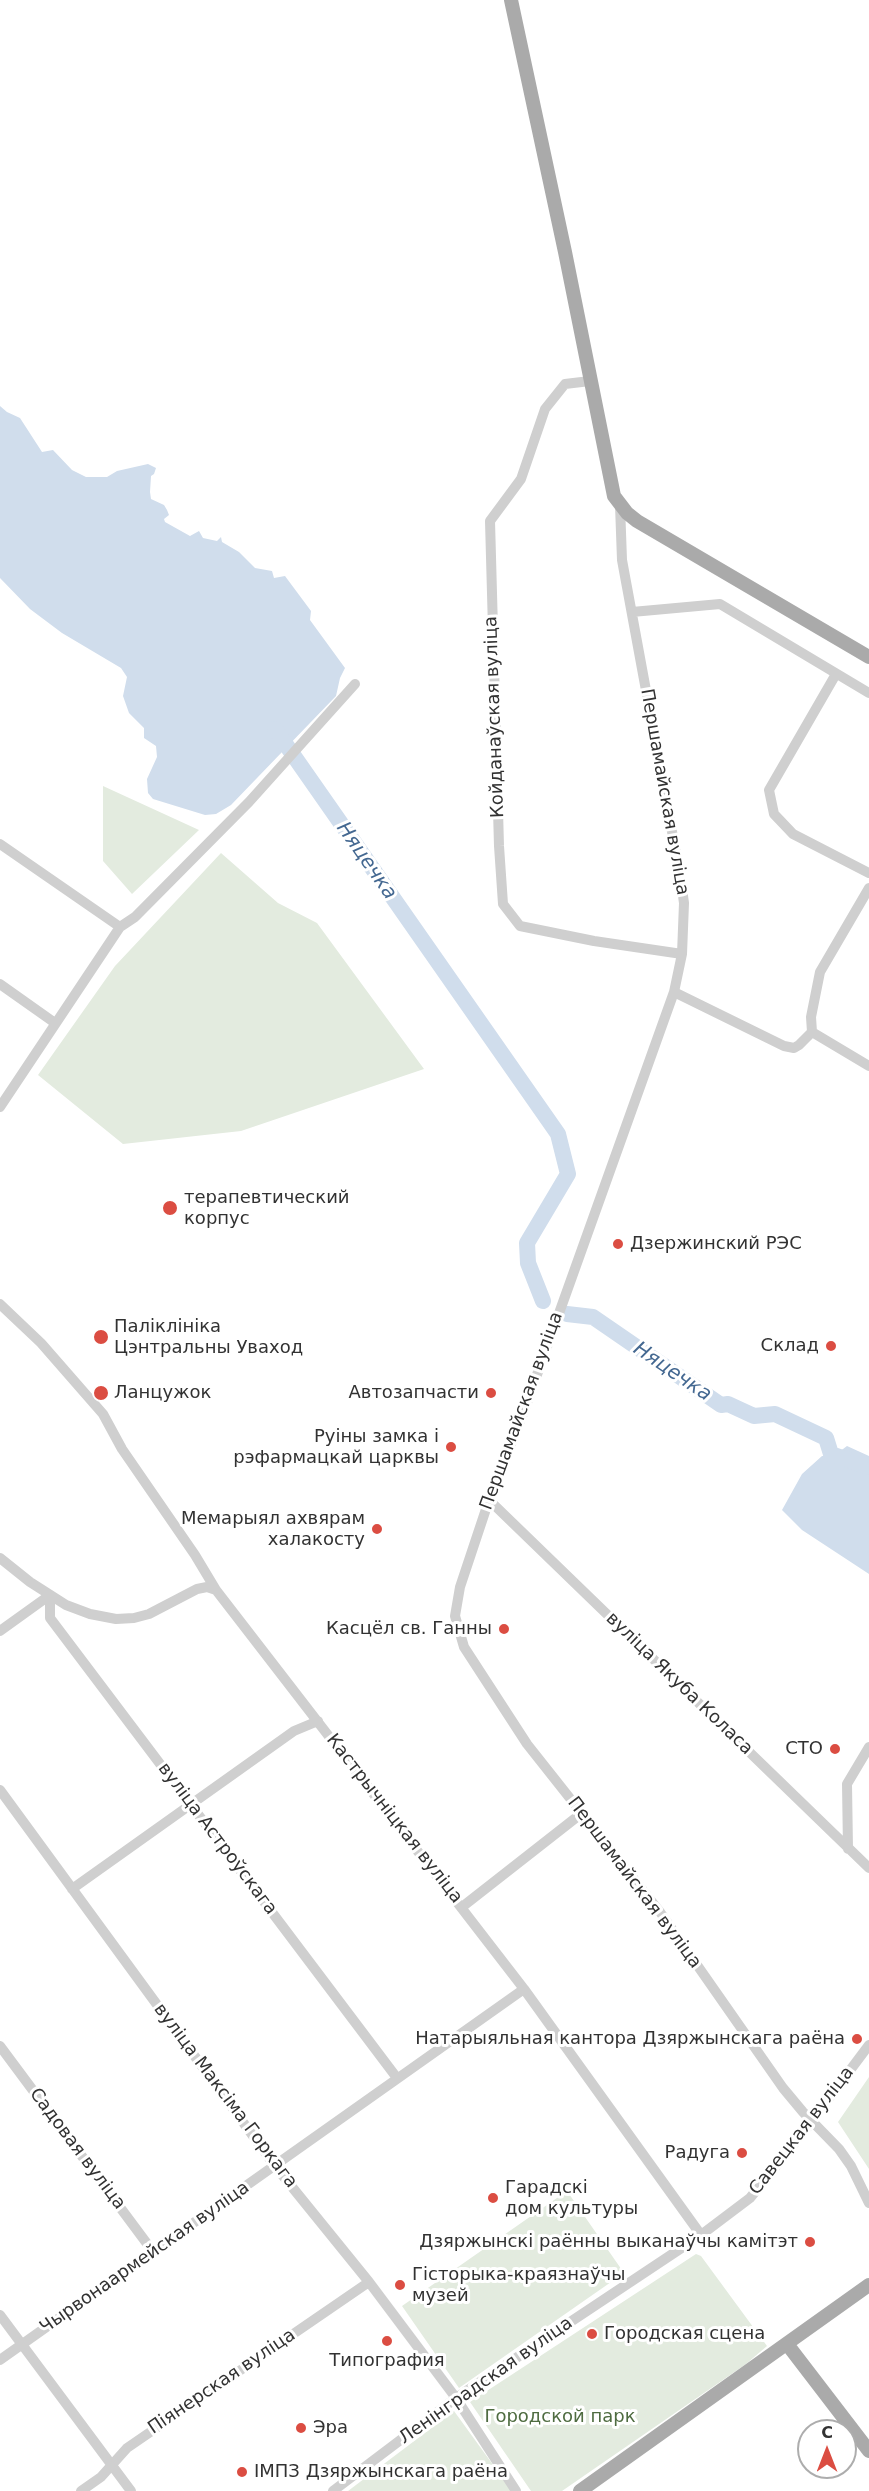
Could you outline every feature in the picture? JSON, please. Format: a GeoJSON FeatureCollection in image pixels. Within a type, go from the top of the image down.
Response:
{"type":"FeatureCollection","features":[{"type":"Feature","properties":{"kind":"main road"},"geometry":{"type":"LineString","coordinates":[[511,0],[561,230],[614,496],[620,506],[637,521],[869,657]]}},
{"type":"Feature","properties":{"kind":"main road"},"geometry":{"type":"LineString","coordinates":[[580,2491],[869,2285]]}},
{"type":"Feature","properties":{"kind":"main road"},"geometry":{"type":"LineString","coordinates":[[787,2344],[869,2451]]}},
{"type":"Feature","properties":{"kind":"street","name":"Койданаўская вуліца"},"geometry":{"type":"LineString","coordinates":[[590,381],[565,384],[545,409],[521,479],[490,521],[499,846],[504,904],[520,926],[594,941],[682,954]]}},
{"type":"Feature","properties":{"kind":"street","name":"Першамайская вуліца"},"geometry":{"type":"LineString","coordinates":[[620,506],[622,560],[681,875],[684,931],[682,954],[674,992],[524,1411],[489,1500],[460,1587],[455,1616],[464,1647],[527,1744],[660,1912],[783,2088],[839,2149],[851,2166],[869,2203]]}},
{"type":"Feature","properties":{"kind":"street"},"geometry":{"type":"LineString","coordinates":[[632,612],[720,604],[869,693]]}},
{"type":"Feature","properties":{"kind":"street"},"geometry":{"type":"LineString","coordinates":[[836,674],[769,790],[774,813],[793,834],[869,873]]}},
{"type":"Feature","properties":{"kind":"street"},"geometry":{"type":"LineString","coordinates":[[0,1107],[120,927],[135,917],[287,762],[355,684]]}},
{"type":"Feature","properties":{"kind":"street"},"geometry":{"type":"LineString","coordinates":[[0,844],[120,927]]}},
{"type":"Feature","properties":{"kind":"street"},"geometry":{"type":"LineString","coordinates":[[674,992],[784,1046],[794,1048],[812,1032],[811,1017],[820,972],[869,888]]}},
{"type":"Feature","properties":{"kind":"street"},"geometry":{"type":"LineString","coordinates":[[0,984],[55,1023]]}},
{"type":"Feature","properties":{"kind":"street"},"geometry":{"type":"LineString","coordinates":[[812,1032],[869,1066]]}},
{"type":"Feature","properties":{"kind":"street","name":"Кастрычніцкая вуліца"},"geometry":{"type":"LineString","coordinates":[[0,1304],[41,1343],[103,1414],[138,1474],[195,1555],[216,1590],[524,1989],[701,2235]]}},
{"type":"Feature","properties":{"kind":"street","name":"вуліца Якуба Коласа"},"geometry":{"type":"LineString","coordinates":[[489,1500],[869,1868]]}},
{"type":"Feature","properties":{"kind":"street"},"geometry":{"type":"LineString","coordinates":[[0,1558],[66,1605],[90,1614],[116,1619],[149,1614],[197,1589],[207,1587],[216,1590]]}},
{"type":"Feature","properties":{"kind":"street"},"geometry":{"type":"LineString","coordinates":[[0,1631],[50,1595]]}},
{"type":"Feature","properties":{"kind":"street","name":"вуліца Астроўскага"},"geometry":{"type":"LineString","coordinates":[[50,1595],[51,1618],[398,2078]]}},
{"type":"Feature","properties":{"kind":"street"},"geometry":{"type":"LineString","coordinates":[[72,1889],[294,1731],[318,1721]]}},
{"type":"Feature","properties":{"kind":"street"},"geometry":{"type":"LineString","coordinates":[[848,1849],[847,1784],[869,1747]]}},
{"type":"Feature","properties":{"kind":"street","name":"вуліца Максіма Горкага"},"geometry":{"type":"LineString","coordinates":[[0,1790],[275,2166],[369,2282],[456,2398],[516,2491]]}},
{"type":"Feature","properties":{"kind":"street"},"geometry":{"type":"LineString","coordinates":[[462,1907],[582,1813]]}},
{"type":"Feature","properties":{"kind":"street","name":"Чырвонаармейская вуліца"},"geometry":{"type":"LineString","coordinates":[[0,2360],[524,1989]]}},
{"type":"Feature","properties":{"kind":"street","name":"Савецкая вуліца"},"geometry":{"type":"LineString","coordinates":[[701,2235],[750,2198],[869,2045]]}},
{"type":"Feature","properties":{"kind":"street","name":"Садовая вуліца"},"geometry":{"type":"LineString","coordinates":[[0,2046],[154,2253]]}},
{"type":"Feature","properties":{"kind":"street","name":"Ленінградская вуліца"},"geometry":{"type":"LineString","coordinates":[[333,2491],[456,2398],[701,2235]]}},
{"type":"Feature","properties":{"kind":"street","name":"Піянерская вуліца"},"geometry":{"type":"LineString","coordinates":[[81,2491],[101,2477],[111,2464],[137,2441],[369,2282]]}},
{"type":"Feature","properties":{"kind":"street"},"geometry":{"type":"LineString","coordinates":[[0,2315],[131,2491]]}},
{"type":"Feature","properties":{"kind":"green space"},"geometry":{"type":"Polygon","coordinates":[[[103,786],[199,830],[132,894],[103,861],[103,786]]]}},
{"type":"Feature","properties":{"kind":"green space"},"geometry":{"type":"Polygon","coordinates":[[[221,853],[278,903],[317,923],[424,1069],[241,1131],[123,1144],[38,1075],[115,966],[221,853]]]}},
{"type":"Feature","properties":{"kind":"green space"},"geometry":{"type":"Polygon","coordinates":[[[869,2077],[869,2169],[838,2122],[869,2077]]]}},
{"type":"Feature","properties":{"kind":"green space"},"geometry":{"type":"Polygon","coordinates":[[[567,2191],[624,2273],[459,2388],[402,2306],[567,2191]]]}},
{"type":"Feature","properties":{"kind":"green space","name":"Городской парк"},"geometry":{"type":"Polygon","coordinates":[[[696,2254],[701,2256],[767,2346],[746,2364],[562,2491],[531,2491],[470,2402],[696,2254]]]}},
{"type":"Feature","properties":{"kind":"green space"},"geometry":{"type":"Polygon","coordinates":[[[454,2411],[512,2491],[348,2491],[454,2411]]]}},
{"type":"Feature","properties":{"kind":"water"},"geometry":{"type":"Polygon","coordinates":[[[0,406],[20,418],[42,452],[53,450],[72,470],[86,477],[107,477],[117,471],[148,464],[156,468],[151,476],[151,499],[164,505],[169,515],[164,519],[165,522],[190,536],[199,531],[203,538],[217,541],[221,537],[222,542],[239,552],[255,568],[272,571],[274,578],[285,576],[311,611],[310,620],[345,668],[336,696],[231,805],[216,814],[205,815],[153,799],[148,793],[147,779],[157,757],[156,746],[144,738],[144,728],[129,713],[123,696],[127,677],[121,668],[62,633],[30,609],[0,578],[0,406]]]}},
{"type":"Feature","properties":{"kind":"water"},"geometry":{"type":"Polygon","coordinates":[[[847,1446],[869,1456],[869,1574],[802,1530],[782,1510],[802,1474],[822,1456],[835,1455],[847,1446]]]}},
{"type":"Feature","properties":{"kind":"waterway","name":"Няцечка"},"geometry":{"type":"LineString","coordinates":[[275,729],[558,1134],[568,1174],[527,1243],[528,1263],[543,1301]]}},
{"type":"Feature","properties":{"kind":"waterway","name":"Няцечка"},"geometry":{"type":"LineString","coordinates":[[567,1314],[593,1317],[721,1405],[728,1404],[754,1416],[775,1414],[826,1438],[831,1454],[869,1467]]}},
{"type":"Feature","properties":{"kind":"place","name":"терапевтический корпус"},"geometry":{"type":"Point","coordinates":[170,1208]}},
{"type":"Feature","properties":{"kind":"place","name":"Дзержинский РЭС"},"geometry":{"type":"Point","coordinates":[618,1244]}},
{"type":"Feature","properties":{"kind":"place","name":"Паліклініка Цэнтральны Уваход"},"geometry":{"type":"Point","coordinates":[101,1337]}},
{"type":"Feature","properties":{"kind":"place","name":"Склад"},"geometry":{"type":"Point","coordinates":[831,1346]}},
{"type":"Feature","properties":{"kind":"place","name":"Ланцужок"},"geometry":{"type":"Point","coordinates":[101,1393]}},
{"type":"Feature","properties":{"kind":"place","name":"Автозапчасти"},"geometry":{"type":"Point","coordinates":[491,1393]}},
{"type":"Feature","properties":{"kind":"place","name":"Руіны замка і рэфармацкай царквы"},"geometry":{"type":"Point","coordinates":[451,1447]}},
{"type":"Feature","properties":{"kind":"place","name":"Мемарыял ахвярам халакосту"},"geometry":{"type":"Point","coordinates":[377,1529]}},
{"type":"Feature","properties":{"kind":"place","name":"Касцёл св. Ганны"},"geometry":{"type":"Point","coordinates":[504,1629]}},
{"type":"Feature","properties":{"kind":"place","name":"СТО"},"geometry":{"type":"Point","coordinates":[835,1749]}},
{"type":"Feature","properties":{"kind":"place","name":"Натарыяльная кантора Дзяржынскага раёна"},"geometry":{"type":"Point","coordinates":[857,2039]}},
{"type":"Feature","properties":{"kind":"place","name":"Радуга"},"geometry":{"type":"Point","coordinates":[742,2153]}},
{"type":"Feature","properties":{"kind":"place","name":"Гарадскі дом культуры"},"geometry":{"type":"Point","coordinates":[493,2198]}},
{"type":"Feature","properties":{"kind":"place","name":"Дзяржынскі раённы выканаўчы камітэт"},"geometry":{"type":"Point","coordinates":[810,2242]}},
{"type":"Feature","properties":{"kind":"place","name":"Гісторыка-краязнаўчы музей"},"geometry":{"type":"Point","coordinates":[400,2285]}},
{"type":"Feature","properties":{"kind":"place","name":"Городская сцена"},"geometry":{"type":"Point","coordinates":[592,2334]}},
{"type":"Feature","properties":{"kind":"place","name":"Типография"},"geometry":{"type":"Point","coordinates":[387,2341]}},
{"type":"Feature","properties":{"kind":"place","name":"Эра"},"geometry":{"type":"Point","coordinates":[301,2428]}},
{"type":"Feature","properties":{"kind":"place","name":"ІМПЗ Дзяржынскага раёна"},"geometry":{"type":"Point","coordinates":[242,2472]}}]}
